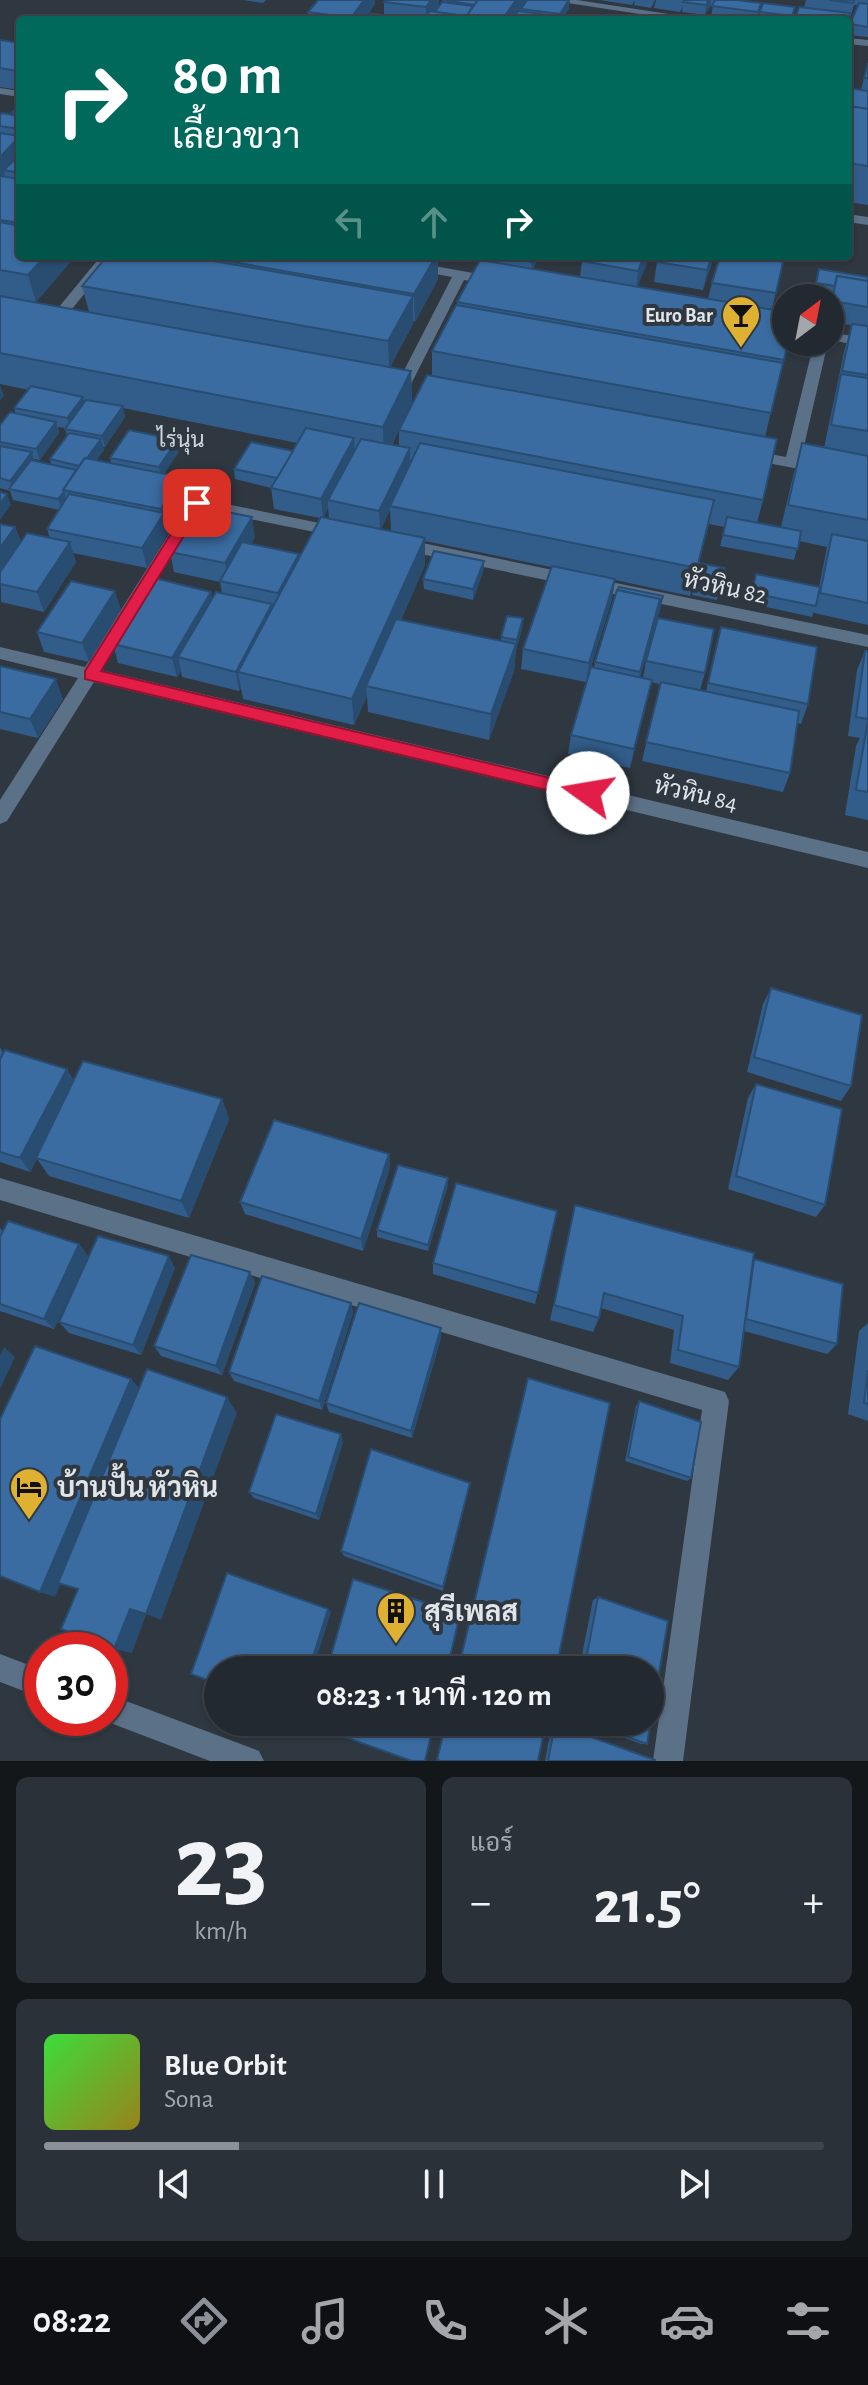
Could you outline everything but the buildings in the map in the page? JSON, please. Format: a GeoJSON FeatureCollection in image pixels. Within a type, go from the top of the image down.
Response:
{"type":"FeatureCollection","features":[{"type":"Feature","properties":{"kind":"street"},"geometry":{"type":"LineString","coordinates":[[553,0],[673,16]]}},
{"type":"Feature","properties":{"kind":"street"},"geometry":{"type":"LineString","coordinates":[[54,322],[105,260]]}},
{"type":"Feature","properties":{"kind":"street"},"geometry":{"type":"LineString","coordinates":[[379,260],[507,283]]}},
{"type":"Feature","properties":{"kind":"street"},"geometry":{"type":"LineString","coordinates":[[401,390],[460,275]]}},
{"type":"Feature","properties":{"kind":"street"},"geometry":{"type":"LineString","coordinates":[[844,339],[868,343]]}},
{"type":"Feature","properties":{"kind":"street"},"geometry":{"type":"LineString","coordinates":[[792,463],[818,356]]}},
{"type":"Feature","properties":{"kind":"street"},"geometry":{"type":"LineString","coordinates":[[730,451],[868,477]]}},
{"type":"Feature","properties":{"kind":"street"},"geometry":{"type":"LineString","coordinates":[[0,816],[197,503],[353,535]]}},
{"type":"Feature","properties":{"kind":"street","name":"หัวหิน 82"},"geometry":{"type":"LineString","coordinates":[[384,542],[868,641]]}},
{"type":"Feature","properties":{"kind":"street","name":"หัวหิน 84"},"geometry":{"type":"LineString","coordinates":[[0,653],[868,860]]}},
{"type":"Feature","properties":{"kind":"street"},"geometry":{"type":"LineString","coordinates":[[0,1189],[716,1401],[668,1761]]}},
{"type":"Feature","properties":{"kind":"street"},"geometry":{"type":"LineString","coordinates":[[0,1668],[24,1677]]}},
{"type":"Feature","properties":{"kind":"street"},"geometry":{"type":"LineString","coordinates":[[128,1716],[249,1761]]}},
{"type":"Feature","properties":{"kind":"place","name":"Euro Bar"},"geometry":{"type":"Point","coordinates":[741,349]}},
{"type":"Feature","properties":{"kind":"place","name":"บ้านปั้น หัวหิน"},"geometry":{"type":"Point","coordinates":[29,1521]}},
{"type":"Feature","properties":{"kind":"place","name":"สุรีเพลส"},"geometry":{"type":"Point","coordinates":[396,1645]}},
{"type":"Feature","properties":{"kind":"district","name":"ไร่นุ่น"},"geometry":{"type":"Point","coordinates":[181,439]}},
{"type":"Feature","properties":{"kind":"route"},"geometry":{"type":"LineString","coordinates":[[197,503],[91,675],[588,793]]}}]}
